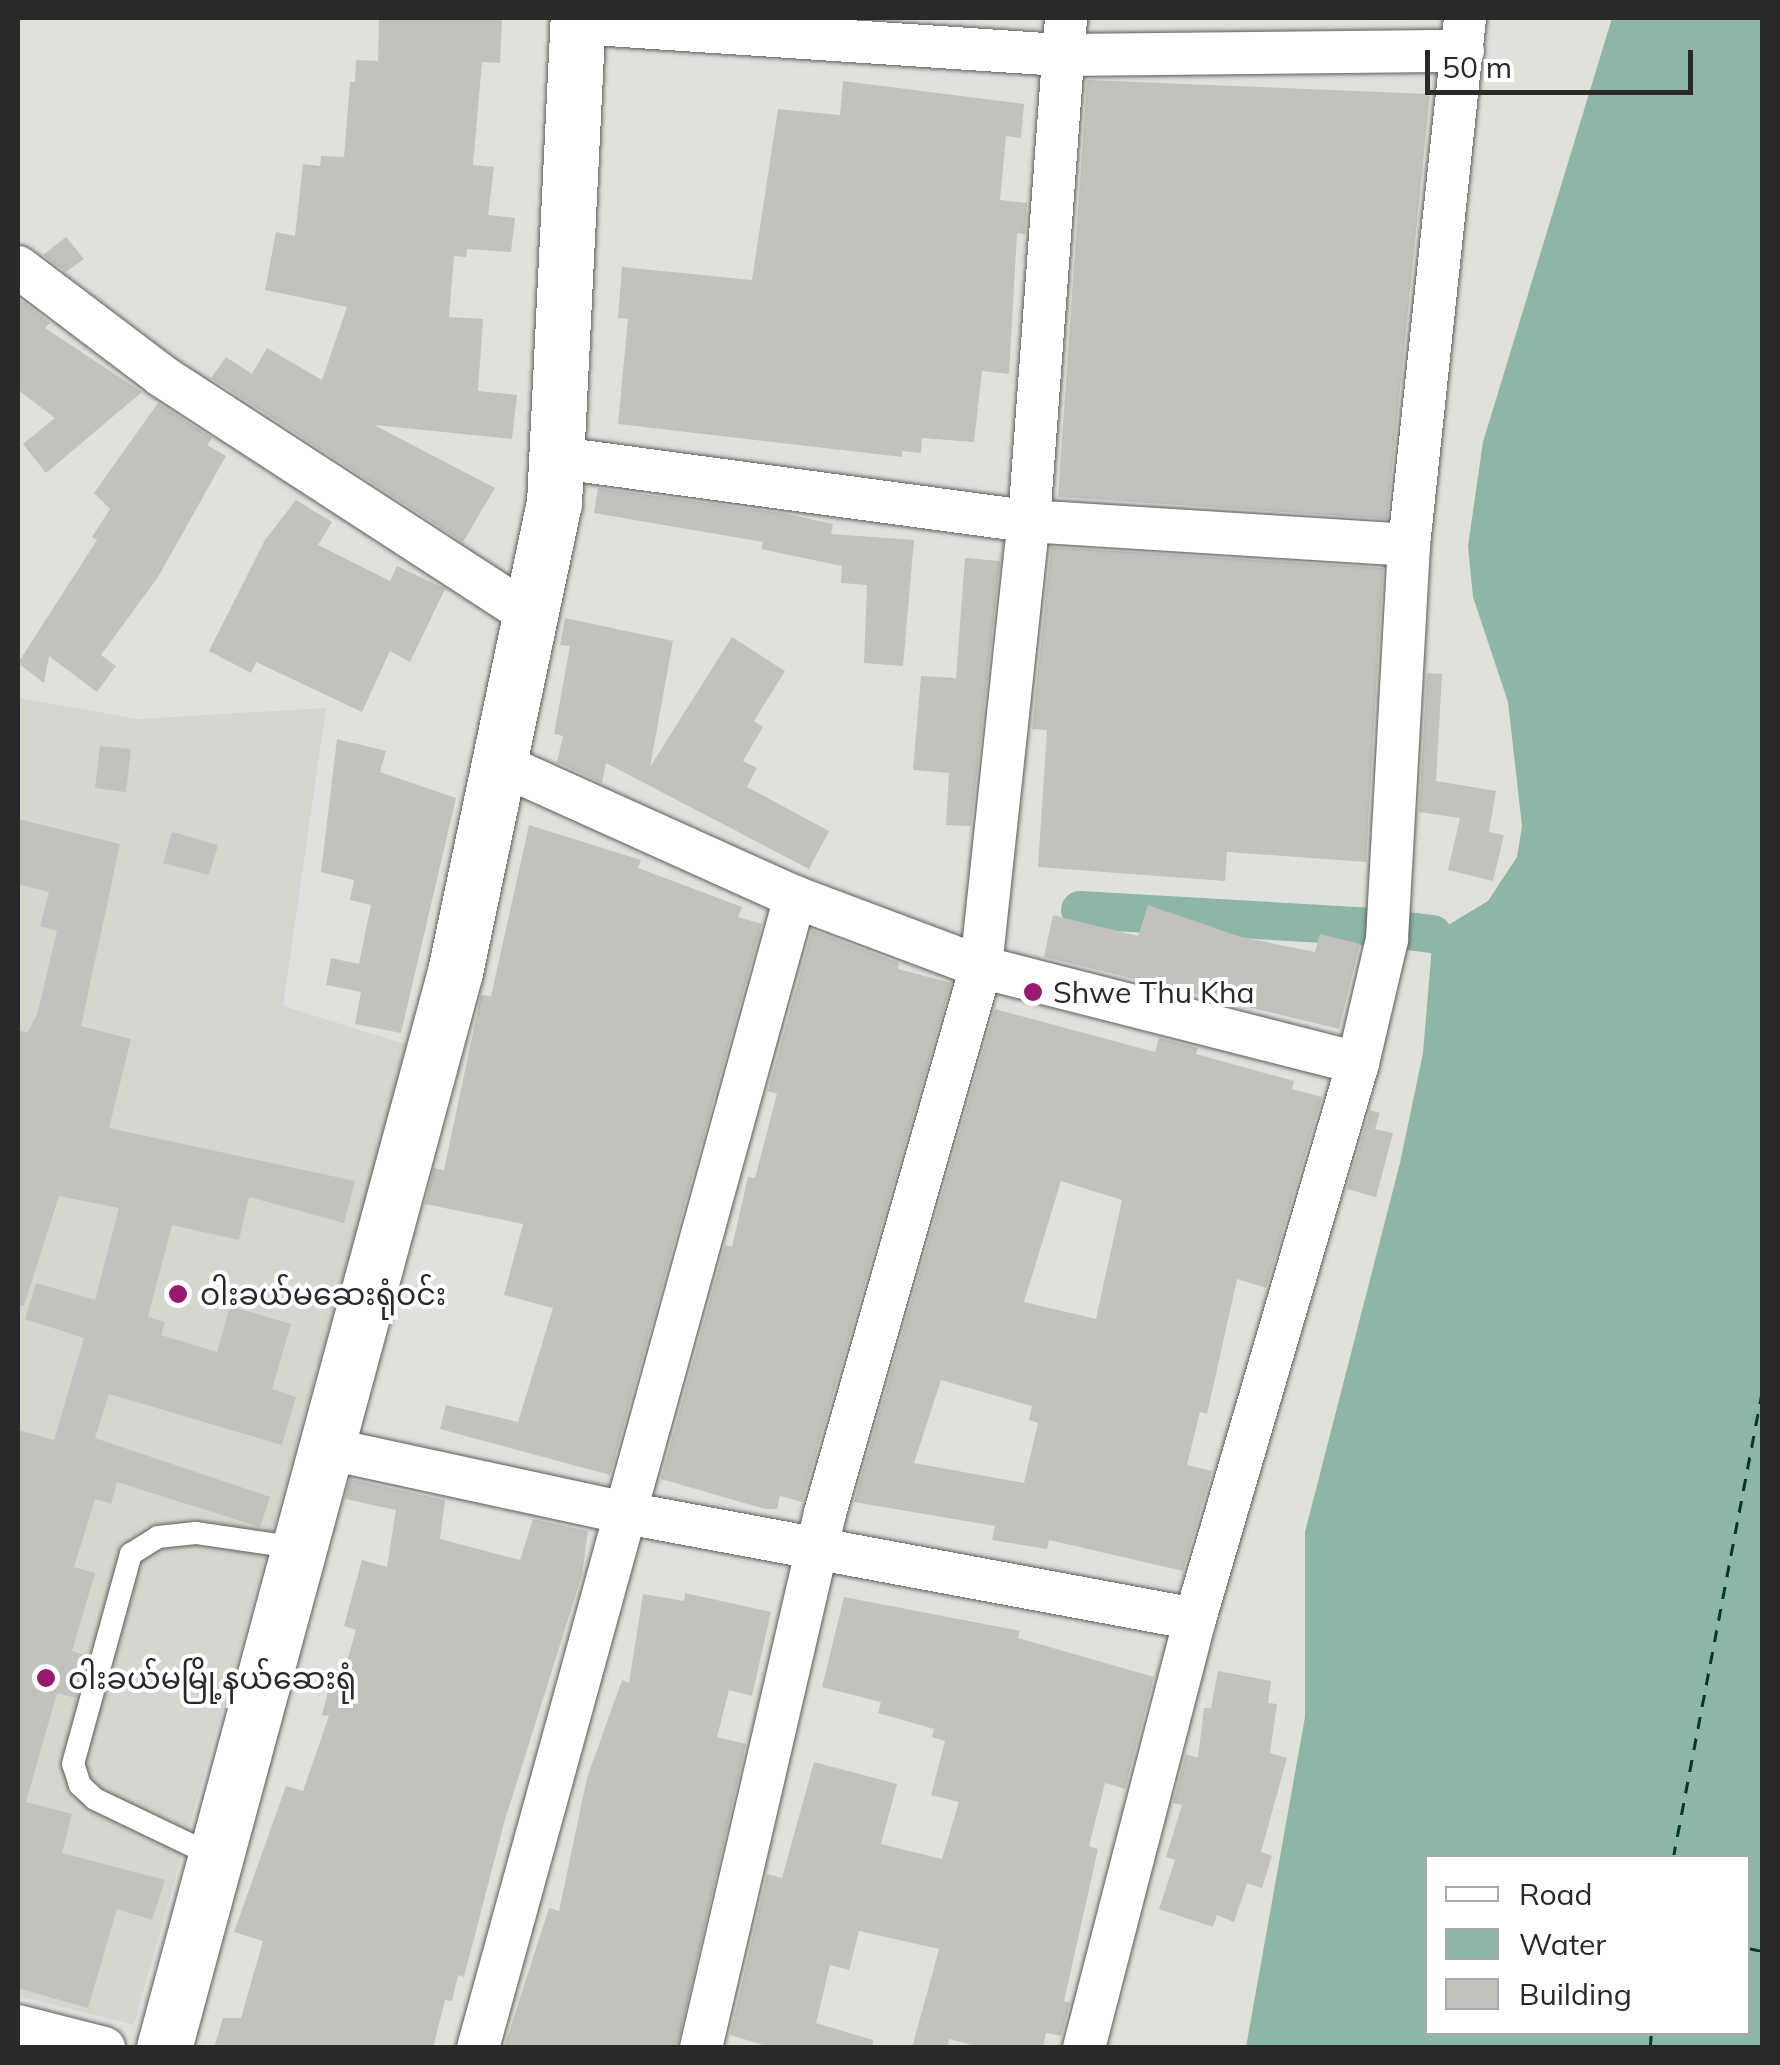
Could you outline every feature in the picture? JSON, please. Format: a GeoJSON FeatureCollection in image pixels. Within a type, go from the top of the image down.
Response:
{"type":"FeatureCollection","features":[{"type":"Feature","properties":{"kind":"street"},"geometry":{"type":"LineString","coordinates":[[164,2048],[454,972],[500,764],[560,458],[578,20],[1065,36],[1464,34],[1408,545],[1388,939],[1358,1063],[1195,1620],[1084,2048]]}},
{"type":"Feature","properties":{"kind":"street"},"geometry":{"type":"LineString","coordinates":[[702,2048],[817,1549],[981,968],[1029,521],[1065,36]]}},
{"type":"Feature","properties":{"kind":"street"},"geometry":{"type":"LineString","coordinates":[[18,267],[162,376],[529,614]]}},
{"type":"Feature","properties":{"kind":"street"},"geometry":{"type":"LineString","coordinates":[[560,458],[1029,521],[1408,545]]}},
{"type":"Feature","properties":{"kind":"street"},"geometry":{"type":"LineString","coordinates":[[500,764],[796,897],[981,968],[1358,1063]]}},
{"type":"Feature","properties":{"kind":"street"},"geometry":{"type":"LineString","coordinates":[[478,2048],[622,1512],[796,897]]}},
{"type":"Feature","properties":{"kind":"street"},"geometry":{"type":"LineString","coordinates":[[326,1448],[622,1512],[1195,1620]]}},
{"type":"Feature","properties":{"kind":"street"},"geometry":{"type":"LineString","coordinates":[[18,2026],[104,2048]]}},
{"type":"Feature","properties":{"kind":"lane"},"geometry":{"type":"LineString","coordinates":[[216,1856],[95,1799],[80,1785],[73,1764],[131,1554],[158,1538],[196,1533],[300,1548]]}},
{"type":"Feature","properties":{"kind":"shaded area","name":"ဝါးခယ်မဆေးရုံဝင်း"},"geometry":{"type":"Polygon","coordinates":[[[18,698],[138,719],[326,708],[283,1006],[408,1045],[134,2025],[18,1996],[18,698]]]}},
{"type":"Feature","properties":{"kind":"water"},"geometry":{"type":"Polygon","coordinates":[[[1612,18],[1762,18],[1762,2047],[1246,2047],[1305,1717],[1305,1532],[1400,1163],[1423,1053],[1433,934],[1488,901],[1517,857],[1522,826],[1508,702],[1473,597],[1468,546],[1483,442],[1612,18]]]}},
{"type":"Feature","properties":{"kind":"building"},"geometry":{"type":"Polygon","coordinates":[[[379,18],[502,18],[500,63],[482,62],[473,165],[494,167],[488,215],[515,218],[511,252],[467,249],[466,257],[454,256],[449,317],[483,319],[478,391],[517,395],[512,439],[374,425],[495,488],[463,542],[211,378],[226,357],[252,374],[267,348],[322,380],[347,307],[265,290],[276,232],[295,236],[303,164],[320,166],[321,156],[344,157],[350,82],[355,82],[356,60],[378,61],[379,18]]]}},
{"type":"Feature","properties":{"kind":"building"},"geometry":{"type":"Polygon","coordinates":[[[1087,80],[1430,94],[1387,519],[1058,497],[1087,80]]]}},
{"type":"Feature","properties":{"kind":"building"},"geometry":{"type":"Polygon","coordinates":[[[843,81],[1024,104],[1021,138],[1006,136],[1000,200],[1027,203],[1025,234],[1017,233],[1009,374],[982,371],[974,442],[922,438],[921,453],[902,451],[902,457],[618,424],[628,319],[618,318],[622,267],[752,280],[778,109],[840,115],[843,81]]]}},
{"type":"Feature","properties":{"kind":"building"},"geometry":{"type":"Polygon","coordinates":[[[66,237],[84,259],[66,272],[43,255],[66,237]]]}},
{"type":"Feature","properties":{"kind":"building"},"geometry":{"type":"Polygon","coordinates":[[[18,298],[50,323],[45,328],[142,392],[46,473],[23,444],[55,418],[18,390],[18,298]]]}},
{"type":"Feature","properties":{"kind":"building"},"geometry":{"type":"Polygon","coordinates":[[[158,403],[212,438],[207,445],[226,456],[158,577],[101,655],[116,666],[97,692],[49,656],[44,683],[18,663],[97,540],[92,537],[110,509],[94,493],[158,403]]]}},
{"type":"Feature","properties":{"kind":"building"},"geometry":{"type":"Polygon","coordinates":[[[598,488],[782,513],[833,524],[831,534],[914,540],[903,666],[864,663],[867,585],[841,583],[842,566],[761,549],[763,542],[594,513],[598,488]]]}},
{"type":"Feature","properties":{"kind":"building"},"geometry":{"type":"Polygon","coordinates":[[[296,500],[332,522],[318,545],[390,581],[397,566],[445,589],[410,662],[390,651],[362,712],[256,662],[251,673],[209,651],[265,540],[296,500]]]}},
{"type":"Feature","properties":{"kind":"building"},"geometry":{"type":"Polygon","coordinates":[[[1051,547],[1383,568],[1366,862],[1227,852],[1225,881],[1038,867],[1047,730],[1032,729],[1051,547]]]}},
{"type":"Feature","properties":{"kind":"building"},"geometry":{"type":"Polygon","coordinates":[[[965,558],[1000,561],[971,826],[946,825],[949,773],[913,770],[921,676],[956,678],[965,558]]]}},
{"type":"Feature","properties":{"kind":"building"},"geometry":{"type":"Polygon","coordinates":[[[565,618],[673,641],[650,767],[732,637],[785,671],[754,721],[763,727],[743,761],[757,768],[747,787],[829,831],[809,869],[606,763],[602,783],[557,762],[563,736],[554,734],[570,646],[560,645],[565,618]]]}},
{"type":"Feature","properties":{"kind":"building"},"geometry":{"type":"Polygon","coordinates":[[[1427,673],[1442,674],[1436,781],[1496,791],[1489,832],[1504,835],[1493,881],[1448,870],[1460,818],[1419,812],[1427,673]]]}},
{"type":"Feature","properties":{"kind":"building"},"geometry":{"type":"Polygon","coordinates":[[[337,739],[386,751],[380,772],[456,798],[401,1033],[355,1024],[361,992],[326,985],[331,958],[359,964],[371,905],[350,900],[354,880],[321,872],[337,739]]]}},
{"type":"Feature","properties":{"kind":"building"},"geometry":{"type":"Polygon","coordinates":[[[100,746],[131,749],[126,792],[95,788],[100,746]]]}},
{"type":"Feature","properties":{"kind":"building"},"geometry":{"type":"Polygon","coordinates":[[[18,819],[120,844],[81,1026],[131,1039],[109,1128],[355,1181],[344,1223],[249,1197],[239,1240],[172,1225],[148,1317],[165,1322],[161,1335],[217,1352],[230,1306],[291,1324],[272,1389],[296,1397],[282,1445],[109,1394],[95,1438],[270,1497],[260,1527],[117,1482],[111,1504],[95,1499],[74,1567],[95,1573],[72,1651],[87,1656],[76,1698],[57,1693],[26,1802],[72,1814],[62,1853],[165,1880],[152,1920],[117,1909],[88,2008],[18,1988],[18,1430],[54,1440],[84,1338],[25,1319],[36,1283],[95,1300],[119,1208],[59,1196],[24,1306],[18,1305],[18,1030],[27,1033],[37,1015],[57,931],[40,926],[49,892],[18,884],[18,819]]]}},
{"type":"Feature","properties":{"kind":"building"},"geometry":{"type":"Polygon","coordinates":[[[529,825],[641,860],[638,868],[742,907],[738,917],[762,924],[610,1475],[440,1429],[446,1405],[518,1422],[553,1308],[504,1295],[523,1224],[425,1204],[434,1168],[444,1170],[481,995],[491,996],[529,825]]]}},
{"type":"Feature","properties":{"kind":"building"},"geometry":{"type":"Polygon","coordinates":[[[172,832],[218,845],[209,875],[163,863],[172,832]]]}},
{"type":"Feature","properties":{"kind":"building"},"geometry":{"type":"Polygon","coordinates":[[[1148,905],[1241,937],[1315,952],[1320,934],[1360,944],[1339,1029],[1044,957],[1053,915],[1138,936],[1148,905]]]}},
{"type":"Feature","properties":{"kind":"building"},"geometry":{"type":"Polygon","coordinates":[[[812,930],[899,963],[898,969],[951,983],[802,1502],[780,1496],[777,1509],[765,1509],[661,1479],[725,1245],[732,1247],[748,1177],[755,1178],[777,1094],[768,1091],[812,930]]]}},
{"type":"Feature","properties":{"kind":"building"},"geometry":{"type":"Polygon","coordinates":[[[995,1009],[1155,1052],[1159,1038],[1198,1048],[1196,1054],[1294,1081],[1292,1089],[1322,1097],[1266,1288],[1237,1279],[1207,1414],[1200,1412],[1187,1465],[1212,1471],[1183,1571],[1049,1540],[1047,1549],[992,1540],[995,1526],[854,1502],[995,1009]],[[1061,1181],[1024,1302],[1096,1319],[1122,1200],[1061,1181]],[[941,1380],[914,1463],[1024,1483],[1038,1423],[1029,1420],[1032,1406],[941,1380]]]}},
{"type":"Feature","properties":{"kind":"building"},"geometry":{"type":"Polygon","coordinates":[[[1370,1110],[1380,1113],[1375,1129],[1393,1133],[1376,1197],[1347,1189],[1370,1110]]]}},
{"type":"Feature","properties":{"kind":"building"},"geometry":{"type":"Polygon","coordinates":[[[350,1479],[445,1500],[440,1539],[520,1560],[533,1519],[588,1531],[582,1575],[504,1823],[464,1977],[458,1975],[452,2001],[445,2000],[433,2048],[214,2048],[223,2018],[241,2018],[263,1941],[234,1932],[286,1786],[303,1791],[329,1716],[322,1715],[331,1680],[341,1682],[356,1630],[344,1626],[362,1560],[387,1567],[396,1510],[345,1499],[350,1479]]]}},
{"type":"Feature","properties":{"kind":"building"},"geometry":{"type":"Polygon","coordinates":[[[685,1593],[771,1612],[752,1696],[729,1690],[717,1737],[746,1744],[677,2048],[504,2048],[549,1908],[559,1911],[587,1778],[622,1680],[629,1683],[643,1594],[684,1601],[685,1593]]]}},
{"type":"Feature","properties":{"kind":"building"},"geometry":{"type":"Polygon","coordinates":[[[844,1597],[1020,1631],[1018,1638],[1154,1677],[1125,1789],[1105,1783],[1089,1846],[1098,1849],[1064,2001],[1070,2003],[1061,2036],[1046,2033],[1043,2048],[983,2048],[949,2039],[947,2048],[912,2048],[939,1949],[859,1931],[849,1970],[830,1965],[816,2023],[873,2040],[872,2048],[773,2048],[730,2035],[767,1874],[782,1878],[814,1762],[897,1784],[881,1844],[942,1859],[959,1802],[931,1795],[945,1741],[932,1737],[934,1729],[878,1713],[881,1702],[822,1687],[844,1597]]]}},
{"type":"Feature","properties":{"kind":"building"},"geometry":{"type":"Polygon","coordinates":[[[1218,1671],[1271,1681],[1268,1703],[1277,1704],[1270,1753],[1287,1758],[1261,1852],[1272,1856],[1262,1888],[1247,1883],[1234,1922],[1217,1915],[1213,1927],[1159,1909],[1175,1860],[1166,1857],[1182,1805],[1173,1803],[1186,1754],[1198,1758],[1204,1708],[1211,1708],[1218,1671]]]}},
{"type":"Feature","properties":{"kind":"waterway"},"geometry":{"type":"LineString","coordinates":[[1080,910],[1373,927]]}},
{"type":"Feature","properties":{"kind":"waterway"},"geometry":{"type":"LineString","coordinates":[[1399,930],[1433,934]]}},
{"type":"Feature","properties":{"kind":"ferry route"},"geometry":{"type":"LineString","coordinates":[[1674,1855],[1762,1393]]}},
{"type":"Feature","properties":{"kind":"ferry route"},"geometry":{"type":"LineString","coordinates":[[1750,1948],[1762,1951]]}},
{"type":"Feature","properties":{"kind":"ferry route"},"geometry":{"type":"LineString","coordinates":[[1650,2048],[1651,2035]]}},
{"type":"Feature","properties":{"kind":"place","name":"Shwe Thu Kha"},"geometry":{"type":"Point","coordinates":[1033,992]}},
{"type":"Feature","properties":{"kind":"place","name":"ဝါးခယ်မဆေးရုံဝင်း"},"geometry":{"type":"Point","coordinates":[178,1294]}},
{"type":"Feature","properties":{"kind":"place","name":"ဝါးခယ်မမြို့နယ်ဆေးရုံ"},"geometry":{"type":"Point","coordinates":[46,1678]}}]}
